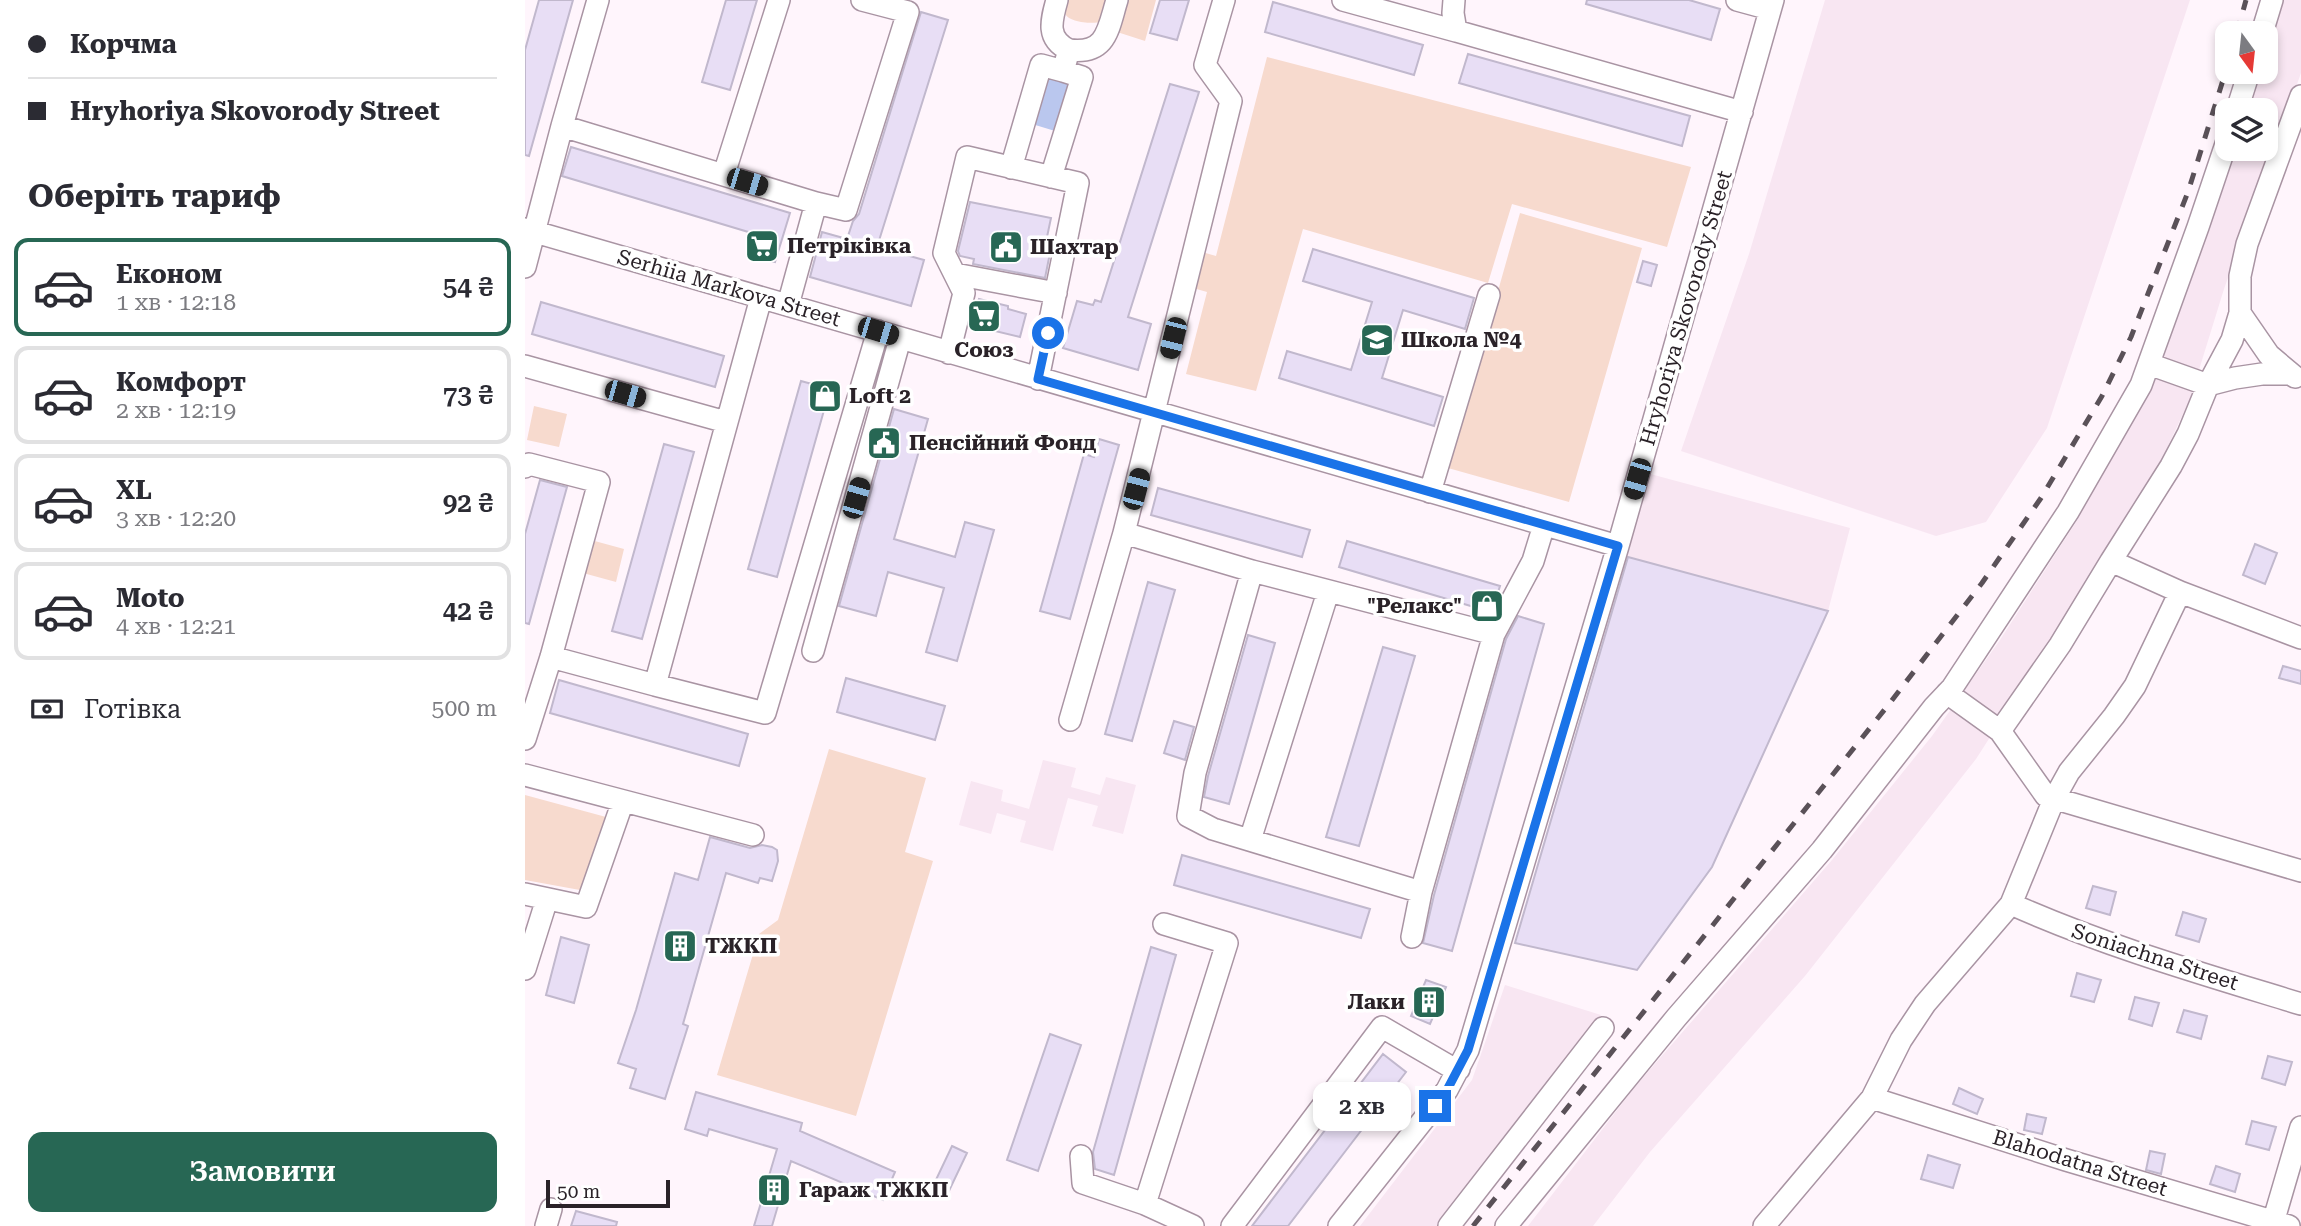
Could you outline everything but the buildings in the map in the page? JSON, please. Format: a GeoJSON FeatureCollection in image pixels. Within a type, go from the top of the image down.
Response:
{"type":"FeatureCollection","features":[{"type":"Feature","properties":{"kind":"street"},"geometry":{"type":"LineString","coordinates":[[525,267],[529,230],[598,0]]}},
{"type":"Feature","properties":{"kind":"street"},"geometry":{"type":"LineString","coordinates":[[725,174],[779,0]]}},
{"type":"Feature","properties":{"kind":"street"},"geometry":{"type":"LineString","coordinates":[[562,127],[846,210],[908,12],[862,0]]}},
{"type":"Feature","properties":{"kind":"street"},"geometry":{"type":"LineString","coordinates":[[1051,177],[1082,77],[1066,61],[1051,31],[1057,0]]}},
{"type":"Feature","properties":{"kind":"street"},"geometry":{"type":"LineString","coordinates":[[1011,167],[1041,65],[1066,61],[1080,52],[1090,50],[1106,38],[1117,0]]}},
{"type":"Feature","properties":{"kind":"street"},"geometry":{"type":"LineString","coordinates":[[1070,720],[1124,533],[1231,102],[1205,65],[1224,0]]}},
{"type":"Feature","properties":{"kind":"street"},"geometry":{"type":"LineString","coordinates":[[1343,0],[1742,111]]}},
{"type":"Feature","properties":{"kind":"street"},"geometry":{"type":"LineString","coordinates":[[1454,0],[1456,31]]}},
{"type":"Feature","properties":{"kind":"street"},"geometry":{"type":"LineString","coordinates":[[1737,0],[1772,5]]}},
{"type":"Feature","properties":{"kind":"street"},"geometry":{"type":"LineString","coordinates":[[2266,21],[2272,0]]}},
{"type":"Feature","properties":{"kind":"street","name":"Hryhoriya Skovorody Street"},"geometry":{"type":"LineString","coordinates":[[1339,1226],[1447,1090],[1468,1050],[1618,546],[1772,5]]}},
{"type":"Feature","properties":{"kind":"street"},"geometry":{"type":"LineString","coordinates":[[2000,731],[2060,645],[2171,466],[2232,340],[2240,313],[2240,276],[2247,244],[2301,96]]}},
{"type":"Feature","properties":{"kind":"street"},"geometry":{"type":"LineString","coordinates":[[949,353],[964,293],[944,253],[967,157],[1077,183],[1038,379]]}},
{"type":"Feature","properties":{"kind":"street"},"geometry":{"type":"LineString","coordinates":[[1506,1226],[1677,1018],[1822,850],[1947,693],[2068,512],[2127,413],[2149,364],[2220,161]]}},
{"type":"Feature","properties":{"kind":"street"},"geometry":{"type":"LineString","coordinates":[[788,305],[816,203]]}},
{"type":"Feature","properties":{"kind":"street","name":"Serhiia Markova Street"},"geometry":{"type":"LineString","coordinates":[[529,230],[1618,546]]}},
{"type":"Feature","properties":{"kind":"street"},"geometry":{"type":"LineString","coordinates":[[955,274],[1056,293]]}},
{"type":"Feature","properties":{"kind":"street"},"geometry":{"type":"LineString","coordinates":[[1430,492],[1489,295]]}},
{"type":"Feature","properties":{"kind":"street"},"geometry":{"type":"LineString","coordinates":[[655,685],[761,298]]}},
{"type":"Feature","properties":{"kind":"street"},"geometry":{"type":"LineString","coordinates":[[2240,313],[2269,355],[2295,377]]}},
{"type":"Feature","properties":{"kind":"street"},"geometry":{"type":"LineString","coordinates":[[551,657],[765,713],[878,331]]}},
{"type":"Feature","properties":{"kind":"street"},"geometry":{"type":"LineString","coordinates":[[813,651],[901,338]]}},
{"type":"Feature","properties":{"kind":"street"},"geometry":{"type":"LineString","coordinates":[[2149,364],[2208,385],[2235,377],[2262,374],[2295,377]]}},
{"type":"Feature","properties":{"kind":"street"},"geometry":{"type":"LineString","coordinates":[[525,366],[726,422]]}},
{"type":"Feature","properties":{"kind":"street"},"geometry":{"type":"LineString","coordinates":[[525,467],[530,464],[599,482],[551,657],[525,740]]}},
{"type":"Feature","properties":{"kind":"street"},"geometry":{"type":"LineString","coordinates":[[1412,937],[1421,892],[1494,634],[1533,561],[1544,525]]}},
{"type":"Feature","properties":{"kind":"street"},"geometry":{"type":"LineString","coordinates":[[1124,533],[1328,592],[1494,634]]}},
{"type":"Feature","properties":{"kind":"street"},"geometry":{"type":"LineString","coordinates":[[2111,561],[2180,592],[2301,638]]}},
{"type":"Feature","properties":{"kind":"street"},"geometry":{"type":"LineString","coordinates":[[1252,571],[1195,773],[1188,816],[1213,830],[1421,892]]}},
{"type":"Feature","properties":{"kind":"street"},"geometry":{"type":"LineString","coordinates":[[1250,840],[1328,592]]}},
{"type":"Feature","properties":{"kind":"street"},"geometry":{"type":"LineString","coordinates":[[1764,1226],[1872,1098],[1901,1040],[1925,1004],[2011,904],[2054,799],[2069,772],[2135,686],[2180,592]]}},
{"type":"Feature","properties":{"kind":"street"},"geometry":{"type":"LineString","coordinates":[[1947,693],[2000,731],[2046,796],[2301,872]]}},
{"type":"Feature","properties":{"kind":"street"},"geometry":{"type":"LineString","coordinates":[[525,775],[753,835]]}},
{"type":"Feature","properties":{"kind":"street"},"geometry":{"type":"LineString","coordinates":[[525,894],[586,906],[624,801]]}},
{"type":"Feature","properties":{"kind":"street"},"geometry":{"type":"LineString","coordinates":[[525,969],[547,899]]}},
{"type":"Feature","properties":{"kind":"street","name":"Soniachna Street"},"geometry":{"type":"LineString","coordinates":[[2011,904],[2053,923],[2137,954],[2301,1004]]}},
{"type":"Feature","properties":{"kind":"street"},"geometry":{"type":"LineString","coordinates":[[1145,1204],[1227,943],[1164,924]]}},
{"type":"Feature","properties":{"kind":"street"},"geometry":{"type":"LineString","coordinates":[[1231,1226],[1382,1027],[1449,1066],[1459,1069]]}},
{"type":"Feature","properties":{"kind":"street"},"geometry":{"type":"LineString","coordinates":[[1450,1226],[1603,1028]]}},
{"type":"Feature","properties":{"kind":"street","name":"Blahodatna Street"},"geometry":{"type":"LineString","coordinates":[[1872,1098],[2278,1225]]}},
{"type":"Feature","properties":{"kind":"street"},"geometry":{"type":"LineString","coordinates":[[2278,1225],[2301,1127]]}},
{"type":"Feature","properties":{"kind":"street"},"geometry":{"type":"LineString","coordinates":[[1081,1156],[1083,1183],[1145,1204],[1193,1226]]}},
{"type":"Feature","properties":{"kind":"shaded area"},"geometry":{"type":"Polygon","coordinates":[[[1063,0],[1112,0],[1101,22],[1092,23],[1075,21],[1066,16],[1063,0]]]}},
{"type":"Feature","properties":{"kind":"shaded area"},"geometry":{"type":"Polygon","coordinates":[[[1124,0],[1156,0],[1145,41],[1114,31],[1124,0]]]}},
{"type":"Feature","properties":{"kind":"shaded area"},"geometry":{"type":"Polygon","coordinates":[[[1825,0],[2190,0],[2047,428],[1986,522],[1936,536],[1681,451],[1749,254],[1825,0]]]}},
{"type":"Feature","properties":{"kind":"shaded area"},"geometry":{"type":"Polygon","coordinates":[[[2282,0],[2301,0],[2301,73],[2278,138],[2278,98],[2251,98],[2255,84],[2279,84],[2279,21],[2275,21],[2282,0]]]}},
{"type":"Feature","properties":{"kind":"shaded area"},"geometry":{"type":"Polygon","coordinates":[[[1267,57],[1691,167],[1667,247],[1512,204],[1488,283],[1303,229],[1256,391],[1186,374],[1207,292],[1186,286],[1195,250],[1216,256],[1267,57]]]}},
{"type":"Feature","properties":{"kind":"shaded area"},"geometry":{"type":"Polygon","coordinates":[[[2230,161],[2270,161],[2224,289],[2190,399],[2159,465],[2066,619],[1976,759],[1805,976],[1650,1152],[1593,1226],[1528,1226],[1634,1088],[1832,860],[1932,736],[2000,640],[2076,522],[2139,406],[2230,161]]]}},
{"type":"Feature","properties":{"kind":"shaded area"},"geometry":{"type":"Polygon","coordinates":[[[1520,213],[1642,248],[1569,502],[1448,468],[1520,213]]]}},
{"type":"Feature","properties":{"kind":"shaded area"},"geometry":{"type":"Polygon","coordinates":[[[534,406],[567,414],[559,447],[527,440],[534,406]]]}},
{"type":"Feature","properties":{"kind":"shaded area"},"geometry":{"type":"Polygon","coordinates":[[[1643,472],[1850,528],[1828,611],[1621,555],[1643,472]]]}},
{"type":"Feature","properties":{"kind":"shaded area"},"geometry":{"type":"Polygon","coordinates":[[[591,540],[624,549],[616,582],[583,573],[591,540]]]}},
{"type":"Feature","properties":{"kind":"shaded area"},"geometry":{"type":"Polygon","coordinates":[[[829,749],[926,778],[905,852],[933,861],[856,1116],[717,1075],[759,934],[778,920],[829,749]]]}},
{"type":"Feature","properties":{"kind":"shaded area"},"geometry":{"type":"Polygon","coordinates":[[[1043,760],[1076,768],[1071,787],[1100,795],[1106,777],[1136,785],[1123,834],[1092,826],[1098,806],[1068,798],[1053,851],[1020,842],[1026,821],[997,813],[991,834],[959,825],[971,781],[1003,790],[1001,801],[1029,809],[1043,760]]]}},
{"type":"Feature","properties":{"kind":"shaded area"},"geometry":{"type":"Polygon","coordinates":[[[525,795],[606,817],[580,890],[525,880],[525,795]]]}},
{"type":"Feature","properties":{"kind":"shaded area"},"geometry":{"type":"Polygon","coordinates":[[[1505,985],[1601,1015],[1437,1226],[1360,1226],[1472,1080],[1505,985]]]}},
{"type":"Feature","properties":{"kind":"water"},"geometry":{"type":"Polygon","coordinates":[[[1046,77],[1069,84],[1055,131],[1032,124],[1046,77]]]}},
{"type":"Feature","properties":{"kind":"railway"},"geometry":{"type":"LineString","coordinates":[[2240,21],[2246,0]]}},
{"type":"Feature","properties":{"kind":"railway"},"geometry":{"type":"LineString","coordinates":[[1473,1226],[1889,704],[1982,583],[2041,498],[2102,396],[2131,337],[2188,192],[2222,84]]}},
{"type":"Feature","properties":{"kind":"place","name":"Петріківка"},"geometry":{"type":"Point","coordinates":[762,246]}},
{"type":"Feature","properties":{"kind":"place","name":"Шахтар"},"geometry":{"type":"Point","coordinates":[1006,247]}},
{"type":"Feature","properties":{"kind":"place","name":"Союз"},"geometry":{"type":"Point","coordinates":[984,316]}},
{"type":"Feature","properties":{"kind":"place","name":"Школа №4"},"geometry":{"type":"Point","coordinates":[1377,340]}},
{"type":"Feature","properties":{"kind":"place","name":"Loft 2"},"geometry":{"type":"Point","coordinates":[825,396]}},
{"type":"Feature","properties":{"kind":"place","name":"Пенсійний Фонд"},"geometry":{"type":"Point","coordinates":[884,443]}},
{"type":"Feature","properties":{"kind":"place","name":"\"Релакс\""},"geometry":{"type":"Point","coordinates":[1487,606]}},
{"type":"Feature","properties":{"kind":"place","name":"ТЖКП"},"geometry":{"type":"Point","coordinates":[680,946]}},
{"type":"Feature","properties":{"kind":"place","name":"Лаки"},"geometry":{"type":"Point","coordinates":[1429,1002]}},
{"type":"Feature","properties":{"kind":"place","name":"Гараж ТЖКП"},"geometry":{"type":"Point","coordinates":[774,1190]}},
{"type":"Feature","properties":{"kind":"route"},"geometry":{"type":"LineString","coordinates":[[1048,333],[1038,379],[1618,546],[1468,1050],[1447,1090],[1435,1106]]}}]}
